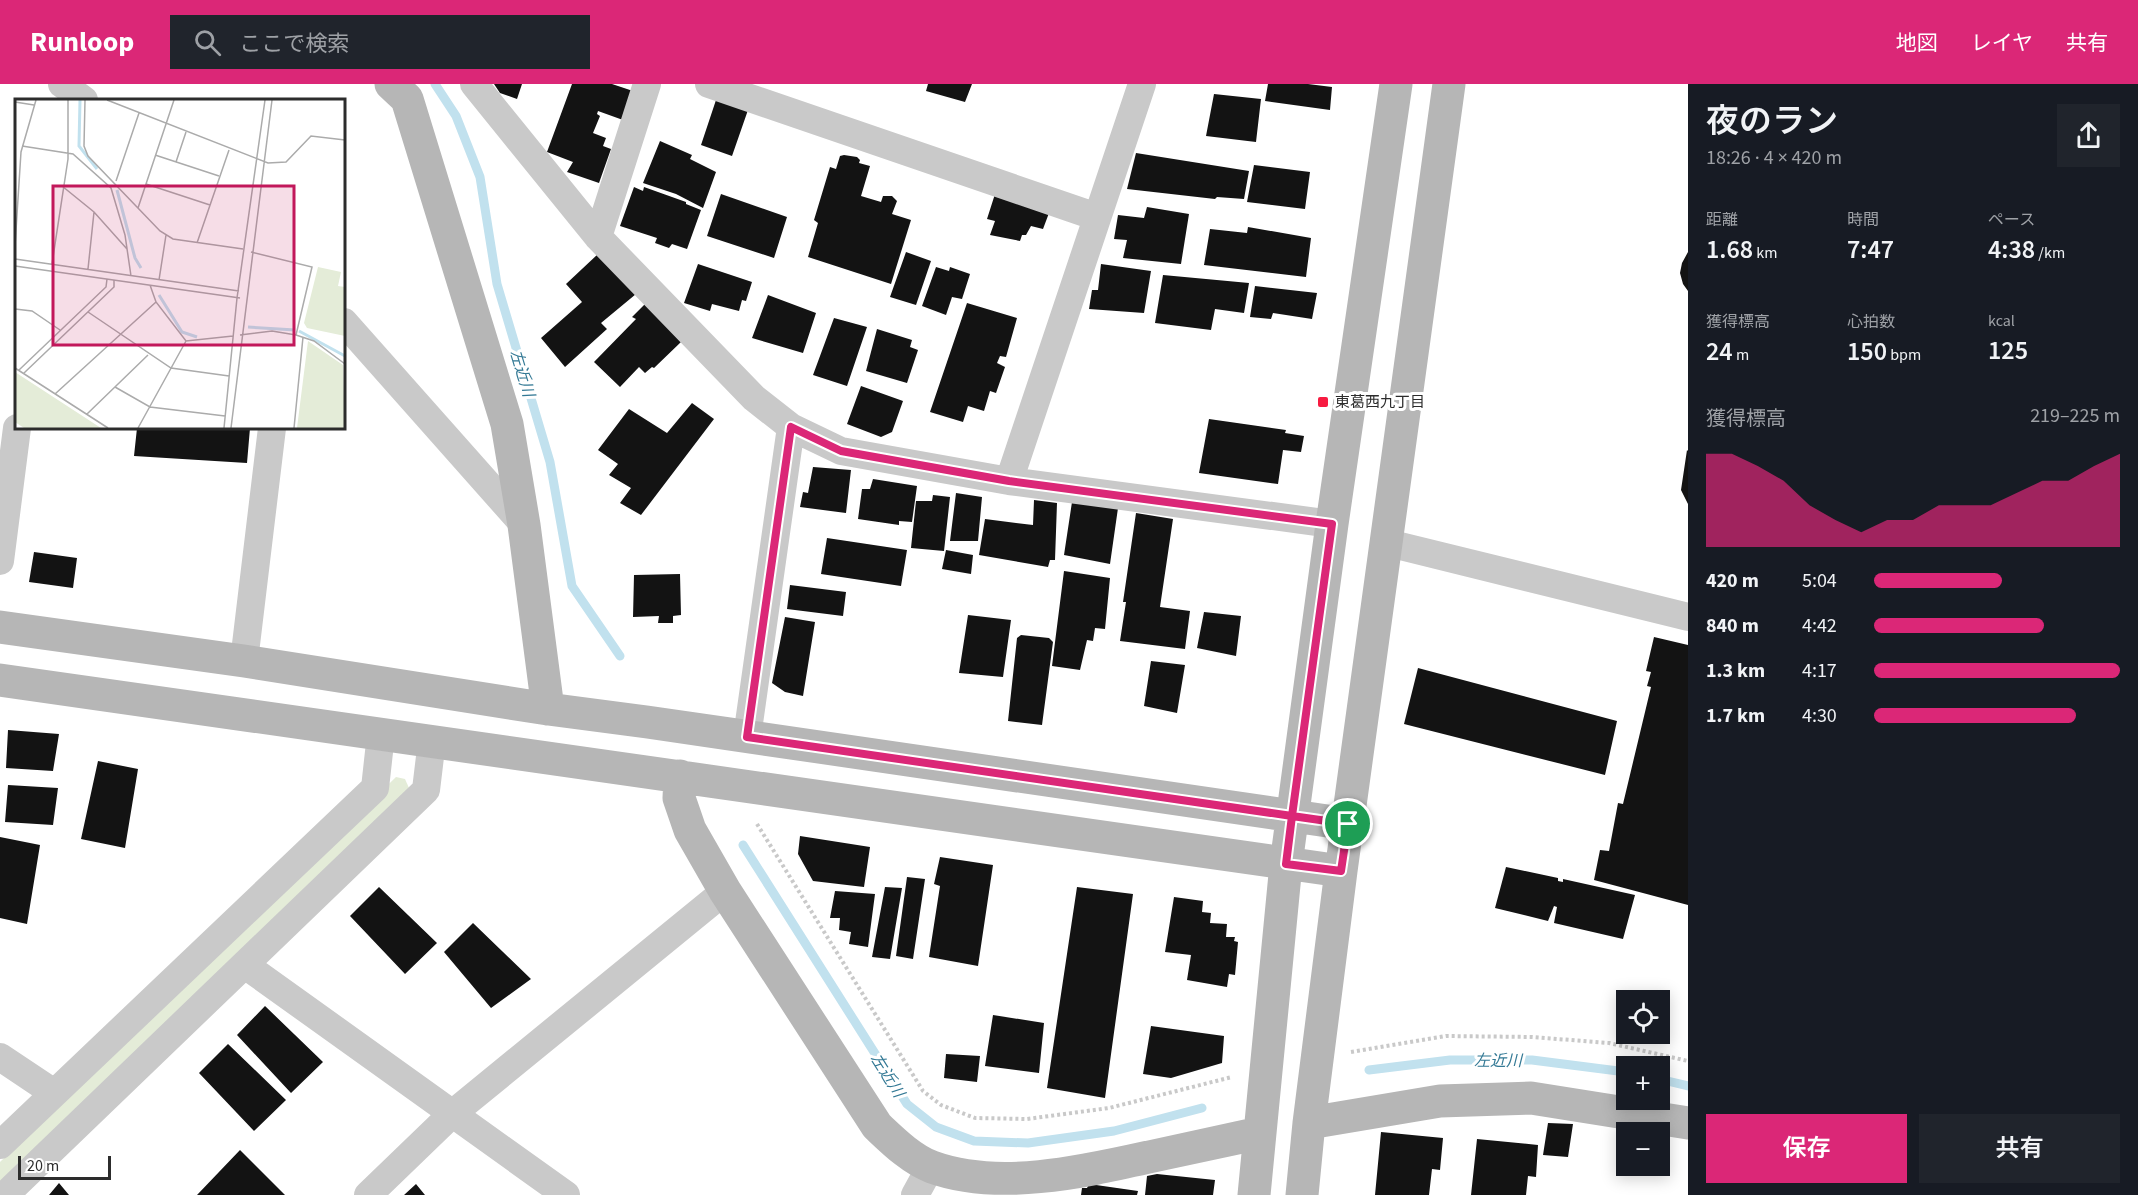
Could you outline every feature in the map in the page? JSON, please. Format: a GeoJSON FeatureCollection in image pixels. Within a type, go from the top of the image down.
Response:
{"type":"FeatureCollection","features":[{"type":"Feature","properties":{"kind":"street"},"geometry":{"type":"LineString","coordinates":[[60,99],[62,84],[83,99]]}},
{"type":"Feature","properties":{"kind":"street"},"geometry":{"type":"LineString","coordinates":[[391,84],[407,99],[507,424],[524,525],[548,709]]}},
{"type":"Feature","properties":{"kind":"street"},"geometry":{"type":"LineString","coordinates":[[474,84],[598,237],[754,398],[791,427],[841,451],[1009,481],[1332,524]]}},
{"type":"Feature","properties":{"kind":"street"},"geometry":{"type":"LineString","coordinates":[[598,237],[648,84]]}},
{"type":"Feature","properties":{"kind":"street"},"geometry":{"type":"LineString","coordinates":[[709,84],[1097,217]]}},
{"type":"Feature","properties":{"kind":"street"},"geometry":{"type":"LineString","coordinates":[[1009,481],[1142,84]]}},
{"type":"Feature","properties":{"kind":"street"},"geometry":{"type":"LineString","coordinates":[[1254,1195],[1292,816],[1396,84]]}},
{"type":"Feature","properties":{"kind":"street"},"geometry":{"type":"LineString","coordinates":[[1302,1195],[1309,1123],[1384,542],[1449,84]]}},
{"type":"Feature","properties":{"kind":"street"},"geometry":{"type":"LineString","coordinates":[[345,323],[524,525]]}},
{"type":"Feature","properties":{"kind":"street"},"geometry":{"type":"LineString","coordinates":[[747,737],[791,427]]}},
{"type":"Feature","properties":{"kind":"street"},"geometry":{"type":"LineString","coordinates":[[0,561],[17,429]]}},
{"type":"Feature","properties":{"kind":"street"},"geometry":{"type":"LineString","coordinates":[[244,661],[272,429]]}},
{"type":"Feature","properties":{"kind":"street"},"geometry":{"type":"LineString","coordinates":[[1384,542],[1688,617]]}},
{"type":"Feature","properties":{"kind":"street"},"geometry":{"type":"LineString","coordinates":[[0,627],[244,661],[548,709],[1348,824]]}},
{"type":"Feature","properties":{"kind":"street"},"geometry":{"type":"LineString","coordinates":[[0,680],[1341,871]]}},
{"type":"Feature","properties":{"kind":"street"},"geometry":{"type":"LineString","coordinates":[[0,1145],[375,788],[381,734]]}},
{"type":"Feature","properties":{"kind":"street"},"geometry":{"type":"LineString","coordinates":[[5,1195],[426,790],[432,741]]}},
{"type":"Feature","properties":{"kind":"street"},"geometry":{"type":"LineString","coordinates":[[680,776],[679,798],[690,830],[725,891],[878,1126],[901,1148],[931,1166],[967,1176],[1022,1178],[1084,1172],[1260,1133]]}},
{"type":"Feature","properties":{"kind":"street"},"geometry":{"type":"LineString","coordinates":[[368,1195],[452,1114],[725,891]]}},
{"type":"Feature","properties":{"kind":"street"},"geometry":{"type":"LineString","coordinates":[[245,965],[566,1195]]}},
{"type":"Feature","properties":{"kind":"street"},"geometry":{"type":"LineString","coordinates":[[0,1057],[54,1093]]}},
{"type":"Feature","properties":{"kind":"street"},"geometry":{"type":"LineString","coordinates":[[1309,1123],[1440,1101],[1531,1098],[1688,1123]]}},
{"type":"Feature","properties":{"kind":"street"},"geometry":{"type":"LineString","coordinates":[[915,1195],[931,1166]]}},
{"type":"Feature","properties":{"kind":"path"},"geometry":{"type":"LineString","coordinates":[[757,824],[923,1090],[941,1105],[975,1118],[1027,1119],[1109,1108],[1232,1077]]}},
{"type":"Feature","properties":{"kind":"path"},"geometry":{"type":"LineString","coordinates":[[1351,1052],[1446,1036],[1532,1037],[1609,1043],[1688,1061]]}},
{"type":"Feature","properties":{"kind":"green space"},"geometry":{"type":"Polygon","coordinates":[[[396,777],[405,779],[409,788],[0,1183],[0,1162],[396,777]]]}},
{"type":"Feature","properties":{"kind":"building"},"geometry":{"type":"Polygon","coordinates":[[[494,84],[522,84],[517,99],[500,93],[494,84]]]}},
{"type":"Feature","properties":{"kind":"building"},"geometry":{"type":"Polygon","coordinates":[[[572,84],[612,84],[633,91],[623,120],[598,111],[597,114],[600,116],[593,133],[606,138],[603,146],[611,149],[599,183],[567,172],[573,162],[547,152],[572,84]]]}},
{"type":"Feature","properties":{"kind":"building"},"geometry":{"type":"Polygon","coordinates":[[[928,84],[972,84],[965,102],[926,91],[928,84]]]}},
{"type":"Feature","properties":{"kind":"building"},"geometry":{"type":"Polygon","coordinates":[[[1268,84],[1308,84],[1332,87],[1330,110],[1265,101],[1268,84]]]}},
{"type":"Feature","properties":{"kind":"building"},"geometry":{"type":"Polygon","coordinates":[[[1214,94],[1261,99],[1256,142],[1206,136],[1214,94]]]}},
{"type":"Feature","properties":{"kind":"building"},"geometry":{"type":"Polygon","coordinates":[[[716,100],[748,110],[732,156],[701,145],[716,100]]]}},
{"type":"Feature","properties":{"kind":"building"},"geometry":{"type":"Polygon","coordinates":[[[660,141],[692,155],[690,159],[716,172],[703,208],[676,194],[643,183],[660,141]]]}},
{"type":"Feature","properties":{"kind":"building"},"geometry":{"type":"Polygon","coordinates":[[[1136,153],[1249,171],[1244,199],[1217,197],[1215,199],[1127,189],[1136,153]]]}},
{"type":"Feature","properties":{"kind":"building"},"geometry":{"type":"Polygon","coordinates":[[[840,156],[857,157],[860,160],[859,163],[870,166],[861,196],[881,202],[883,196],[892,196],[897,201],[892,214],[911,220],[891,284],[808,257],[818,223],[814,220],[830,167],[836,169],[840,156]]]}},
{"type":"Feature","properties":{"kind":"building"},"geometry":{"type":"Polygon","coordinates":[[[1254,165],[1310,172],[1305,209],[1247,202],[1254,165]]]}},
{"type":"Feature","properties":{"kind":"building"},"geometry":{"type":"Polygon","coordinates":[[[634,187],[643,191],[644,187],[686,202],[701,210],[687,249],[672,244],[669,248],[655,243],[657,238],[620,226],[634,187]]]}},
{"type":"Feature","properties":{"kind":"building"},"geometry":{"type":"Polygon","coordinates":[[[721,194],[787,217],[774,258],[707,236],[721,194]]]}},
{"type":"Feature","properties":{"kind":"building"},"geometry":{"type":"Polygon","coordinates":[[[995,194],[1049,213],[1043,229],[1031,226],[1026,235],[1022,235],[1020,241],[990,235],[995,221],[987,219],[995,194]]]}},
{"type":"Feature","properties":{"kind":"building"},"geometry":{"type":"Polygon","coordinates":[[[1147,207],[1189,214],[1181,264],[1123,258],[1127,240],[1114,239],[1118,215],[1144,218],[1147,207]]]}},
{"type":"Feature","properties":{"kind":"building"},"geometry":{"type":"Polygon","coordinates":[[[1248,227],[1311,238],[1306,277],[1204,265],[1210,229],[1247,233],[1248,227]]]}},
{"type":"Feature","properties":{"kind":"building"},"geometry":{"type":"Polygon","coordinates":[[[906,252],[931,261],[916,305],[890,297],[906,252]]]}},
{"type":"Feature","properties":{"kind":"building"},"geometry":{"type":"Polygon","coordinates":[[[1688,252],[1688,291],[1680,273],[1688,252]]]}},
{"type":"Feature","properties":{"kind":"building"},"geometry":{"type":"Polygon","coordinates":[[[598,254],[636,294],[601,323],[607,329],[565,367],[541,338],[582,302],[566,284],[598,254]]]}},
{"type":"Feature","properties":{"kind":"building"},"geometry":{"type":"Polygon","coordinates":[[[698,264],[752,282],[746,301],[742,300],[739,311],[712,304],[710,311],[684,303],[698,264]]]}},
{"type":"Feature","properties":{"kind":"building"},"geometry":{"type":"Polygon","coordinates":[[[1101,264],[1151,271],[1144,313],[1089,309],[1092,290],[1098,290],[1101,264]]]}},
{"type":"Feature","properties":{"kind":"building"},"geometry":{"type":"Polygon","coordinates":[[[936,267],[949,271],[950,267],[970,274],[962,299],[952,297],[946,315],[922,306],[936,267]]]}},
{"type":"Feature","properties":{"kind":"building"},"geometry":{"type":"Polygon","coordinates":[[[1163,275],[1249,283],[1244,313],[1215,309],[1211,330],[1155,323],[1163,275]]]}},
{"type":"Feature","properties":{"kind":"building"},"geometry":{"type":"Polygon","coordinates":[[[1255,286],[1317,293],[1312,319],[1273,313],[1271,319],[1250,317],[1255,286]]]}},
{"type":"Feature","properties":{"kind":"building"},"geometry":{"type":"Polygon","coordinates":[[[768,295],[816,313],[803,353],[752,338],[768,295]]]}},
{"type":"Feature","properties":{"kind":"building"},"geometry":{"type":"Polygon","coordinates":[[[646,303],[681,342],[654,368],[652,367],[645,373],[639,367],[620,387],[594,362],[636,319],[632,317],[646,303]]]}},
{"type":"Feature","properties":{"kind":"building"},"geometry":{"type":"Polygon","coordinates":[[[967,303],[1017,318],[1006,357],[1000,356],[997,363],[1005,367],[996,393],[990,391],[984,411],[968,406],[963,422],[930,412],[967,303]]]}},
{"type":"Feature","properties":{"kind":"building"},"geometry":{"type":"Polygon","coordinates":[[[834,318],[867,327],[847,386],[813,375],[834,318]]]}},
{"type":"Feature","properties":{"kind":"building"},"geometry":{"type":"Polygon","coordinates":[[[877,329],[912,340],[910,347],[918,350],[907,383],[866,371],[877,329]]]}},
{"type":"Feature","properties":{"kind":"building"},"geometry":{"type":"Polygon","coordinates":[[[861,386],[903,401],[892,432],[881,437],[847,424],[861,386]]]}},
{"type":"Feature","properties":{"kind":"building"},"geometry":{"type":"Polygon","coordinates":[[[692,403],[714,419],[641,515],[620,503],[631,488],[609,475],[618,464],[598,450],[629,409],[667,433],[692,403]]]}},
{"type":"Feature","properties":{"kind":"building"},"geometry":{"type":"Polygon","coordinates":[[[1209,419],[1286,430],[1285,433],[1304,436],[1301,452],[1283,450],[1278,484],[1199,473],[1209,419]]]}},
{"type":"Feature","properties":{"kind":"building"},"geometry":{"type":"Polygon","coordinates":[[[137,429],[250,429],[247,463],[134,456],[137,429]]]}},
{"type":"Feature","properties":{"kind":"building"},"geometry":{"type":"Polygon","coordinates":[[[1688,451],[1688,504],[1681,490],[1688,451]]]}},
{"type":"Feature","properties":{"kind":"building"},"geometry":{"type":"Polygon","coordinates":[[[813,467],[851,470],[846,513],[800,507],[803,492],[808,493],[813,467]]]}},
{"type":"Feature","properties":{"kind":"building"},"geometry":{"type":"Polygon","coordinates":[[[873,479],[917,486],[912,522],[899,521],[899,525],[858,519],[862,489],[870,489],[873,479]]]}},
{"type":"Feature","properties":{"kind":"building"},"geometry":{"type":"Polygon","coordinates":[[[956,493],[982,497],[978,541],[950,541],[956,493]]]}},
{"type":"Feature","properties":{"kind":"building"},"geometry":{"type":"Polygon","coordinates":[[[933,495],[950,497],[944,551],[911,548],[916,501],[932,501],[933,495]]]}},
{"type":"Feature","properties":{"kind":"building"},"geometry":{"type":"Polygon","coordinates":[[[1034,500],[1057,503],[1055,560],[1050,560],[1048,567],[979,555],[985,519],[1033,525],[1034,500]]]}},
{"type":"Feature","properties":{"kind":"building"},"geometry":{"type":"Polygon","coordinates":[[[1072,502],[1118,508],[1110,564],[1064,555],[1072,502]]]}},
{"type":"Feature","properties":{"kind":"building"},"geometry":{"type":"Polygon","coordinates":[[[1136,513],[1173,519],[1160,607],[1190,611],[1185,649],[1120,641],[1126,602],[1123,602],[1136,513]]]}},
{"type":"Feature","properties":{"kind":"building"},"geometry":{"type":"Polygon","coordinates":[[[827,538],[907,550],[901,586],[821,574],[827,538]]]}},
{"type":"Feature","properties":{"kind":"building"},"geometry":{"type":"Polygon","coordinates":[[[946,550],[973,555],[971,574],[942,569],[946,550]]]}},
{"type":"Feature","properties":{"kind":"building"},"geometry":{"type":"Polygon","coordinates":[[[34,552],[77,558],[73,588],[29,582],[34,552]]]}},
{"type":"Feature","properties":{"kind":"building"},"geometry":{"type":"Polygon","coordinates":[[[1064,571],[1110,578],[1105,629],[1095,628],[1093,641],[1087,640],[1080,670],[1052,666],[1064,571]]]}},
{"type":"Feature","properties":{"kind":"building"},"geometry":{"type":"Polygon","coordinates":[[[680,574],[681,615],[673,616],[673,623],[658,623],[659,616],[633,617],[634,575],[680,574]]]}},
{"type":"Feature","properties":{"kind":"building"},"geometry":{"type":"Polygon","coordinates":[[[790,585],[846,592],[843,616],[787,609],[790,585]]]}},
{"type":"Feature","properties":{"kind":"building"},"geometry":{"type":"Polygon","coordinates":[[[1204,612],[1241,616],[1236,656],[1197,648],[1204,612]]]}},
{"type":"Feature","properties":{"kind":"building"},"geometry":{"type":"Polygon","coordinates":[[[968,615],[1011,620],[1003,677],[959,673],[968,615]]]}},
{"type":"Feature","properties":{"kind":"building"},"geometry":{"type":"Polygon","coordinates":[[[785,617],[815,622],[803,696],[785,692],[772,683],[785,617]]]}},
{"type":"Feature","properties":{"kind":"building"},"geometry":{"type":"Polygon","coordinates":[[[1021,635],[1049,638],[1053,642],[1042,725],[1008,721],[1017,638],[1021,635]]]}},
{"type":"Feature","properties":{"kind":"building"},"geometry":{"type":"Polygon","coordinates":[[[1654,637],[1688,645],[1688,905],[1594,880],[1600,850],[1609,851],[1618,803],[1623,804],[1651,687],[1647,686],[1651,672],[1646,671],[1654,637]]]}},
{"type":"Feature","properties":{"kind":"building"},"geometry":{"type":"Polygon","coordinates":[[[1151,661],[1185,665],[1177,713],[1144,706],[1151,661]]]}},
{"type":"Feature","properties":{"kind":"building"},"geometry":{"type":"Polygon","coordinates":[[[1418,668],[1617,721],[1605,775],[1404,724],[1418,668]]]}},
{"type":"Feature","properties":{"kind":"building"},"geometry":{"type":"Polygon","coordinates":[[[8,730],[59,734],[53,771],[6,768],[8,730]]]}},
{"type":"Feature","properties":{"kind":"building"},"geometry":{"type":"Polygon","coordinates":[[[98,761],[138,769],[125,848],[81,839],[98,761]]]}},
{"type":"Feature","properties":{"kind":"building"},"geometry":{"type":"Polygon","coordinates":[[[8,785],[58,788],[53,825],[5,822],[8,785]]]}},
{"type":"Feature","properties":{"kind":"building"},"geometry":{"type":"Polygon","coordinates":[[[800,836],[870,847],[864,887],[813,881],[798,854],[800,836]]]}},
{"type":"Feature","properties":{"kind":"building"},"geometry":{"type":"Polygon","coordinates":[[[0,837],[40,845],[27,924],[0,918],[0,837]]]}},
{"type":"Feature","properties":{"kind":"building"},"geometry":{"type":"Polygon","coordinates":[[[940,857],[993,865],[978,966],[929,957],[940,886],[934,884],[940,857]]]}},
{"type":"Feature","properties":{"kind":"building"},"geometry":{"type":"Polygon","coordinates":[[[1506,867],[1558,878],[1558,881],[1563,882],[1563,879],[1635,895],[1623,939],[1554,923],[1557,907],[1554,906],[1548,921],[1495,908],[1506,867]]]}},
{"type":"Feature","properties":{"kind":"building"},"geometry":{"type":"Polygon","coordinates":[[[907,877],[925,879],[913,959],[896,956],[907,877]]]}},
{"type":"Feature","properties":{"kind":"building"},"geometry":{"type":"Polygon","coordinates":[[[379,887],[437,943],[405,974],[350,916],[379,887]]]}},
{"type":"Feature","properties":{"kind":"building"},"geometry":{"type":"Polygon","coordinates":[[[885,887],[902,888],[890,959],[872,957],[885,887]]]}},
{"type":"Feature","properties":{"kind":"building"},"geometry":{"type":"Polygon","coordinates":[[[1077,887],[1133,894],[1105,1098],[1047,1088],[1077,887]]]}},
{"type":"Feature","properties":{"kind":"building"},"geometry":{"type":"Polygon","coordinates":[[[835,891],[875,894],[868,947],[849,944],[851,932],[839,930],[840,918],[830,918],[835,891]]]}},
{"type":"Feature","properties":{"kind":"building"},"geometry":{"type":"Polygon","coordinates":[[[1174,897],[1203,901],[1202,912],[1211,913],[1210,923],[1227,924],[1226,937],[1235,937],[1234,941],[1238,942],[1235,975],[1229,974],[1227,987],[1187,980],[1191,955],[1165,952],[1174,897]]]}},
{"type":"Feature","properties":{"kind":"building"},"geometry":{"type":"Polygon","coordinates":[[[473,923],[531,979],[491,1008],[444,952],[473,923]]]}},
{"type":"Feature","properties":{"kind":"building"},"geometry":{"type":"Polygon","coordinates":[[[265,1006],[323,1062],[291,1093],[237,1035],[265,1006]]]}},
{"type":"Feature","properties":{"kind":"building"},"geometry":{"type":"Polygon","coordinates":[[[993,1015],[1044,1023],[1039,1073],[985,1066],[993,1015]]]}},
{"type":"Feature","properties":{"kind":"building"},"geometry":{"type":"Polygon","coordinates":[[[1151,1026],[1224,1036],[1222,1063],[1171,1078],[1143,1074],[1151,1026]]]}},
{"type":"Feature","properties":{"kind":"building"},"geometry":{"type":"Polygon","coordinates":[[[228,1044],[286,1100],[254,1131],[199,1073],[228,1044]]]}},
{"type":"Feature","properties":{"kind":"building"},"geometry":{"type":"Polygon","coordinates":[[[946,1054],[980,1056],[977,1082],[944,1078],[946,1054]]]}},
{"type":"Feature","properties":{"kind":"building"},"geometry":{"type":"Polygon","coordinates":[[[1548,1123],[1573,1124],[1568,1157],[1543,1155],[1548,1123]]]}},
{"type":"Feature","properties":{"kind":"building"},"geometry":{"type":"Polygon","coordinates":[[[1381,1132],[1443,1138],[1440,1170],[1432,1169],[1429,1195],[1375,1195],[1381,1132]]]}},
{"type":"Feature","properties":{"kind":"building"},"geometry":{"type":"Polygon","coordinates":[[[1477,1139],[1538,1145],[1536,1177],[1528,1176],[1526,1195],[1471,1195],[1477,1139]]]}},
{"type":"Feature","properties":{"kind":"building"},"geometry":{"type":"Polygon","coordinates":[[[240,1150],[285,1195],[197,1195],[240,1150]]]}},
{"type":"Feature","properties":{"kind":"building"},"geometry":{"type":"Polygon","coordinates":[[[1157,1174],[1215,1180],[1213,1195],[1145,1195],[1147,1176],[1157,1174]]]}},
{"type":"Feature","properties":{"kind":"building"},"geometry":{"type":"Polygon","coordinates":[[[59,1183],[69,1195],[49,1195],[59,1183]]]}},
{"type":"Feature","properties":{"kind":"building"},"geometry":{"type":"Polygon","coordinates":[[[416,1184],[425,1195],[404,1195],[416,1184]]]}},
{"type":"Feature","properties":{"kind":"building"},"geometry":{"type":"Polygon","coordinates":[[[1089,1184],[1138,1191],[1137,1195],[1081,1195],[1082,1188],[1087,1188],[1089,1184]]]}},
{"type":"Feature","properties":{"kind":"waterway","name":"左近川"},"geometry":{"type":"LineString","coordinates":[[435,84],[456,116],[480,177],[497,284],[550,462],[572,586],[620,656]]}},
{"type":"Feature","properties":{"kind":"waterway","name":"左近川"},"geometry":{"type":"LineString","coordinates":[[743,845],[907,1104],[936,1127],[974,1141],[1028,1143],[1114,1131],[1202,1108]]}},
{"type":"Feature","properties":{"kind":"waterway","name":"左近川"},"geometry":{"type":"LineString","coordinates":[[1369,1070],[1450,1060],[1532,1060],[1616,1071]]}},
{"type":"Feature","properties":{"kind":"waterway","name":"左近川"},"geometry":{"type":"LineString","coordinates":[[1670,1082],[1688,1086]]}},
{"type":"Feature","properties":{"kind":"place","name":"東葛西九丁目"},"geometry":{"type":"Point","coordinates":[1323,402]}},
{"type":"Feature","properties":{"kind":"route"},"geometry":{"type":"LineString","coordinates":[[1348,824],[1292,816],[1332,524],[1009,481],[841,451],[791,427],[747,737],[1292,816],[1286,864],[1341,871],[1348,824]]}}]}
